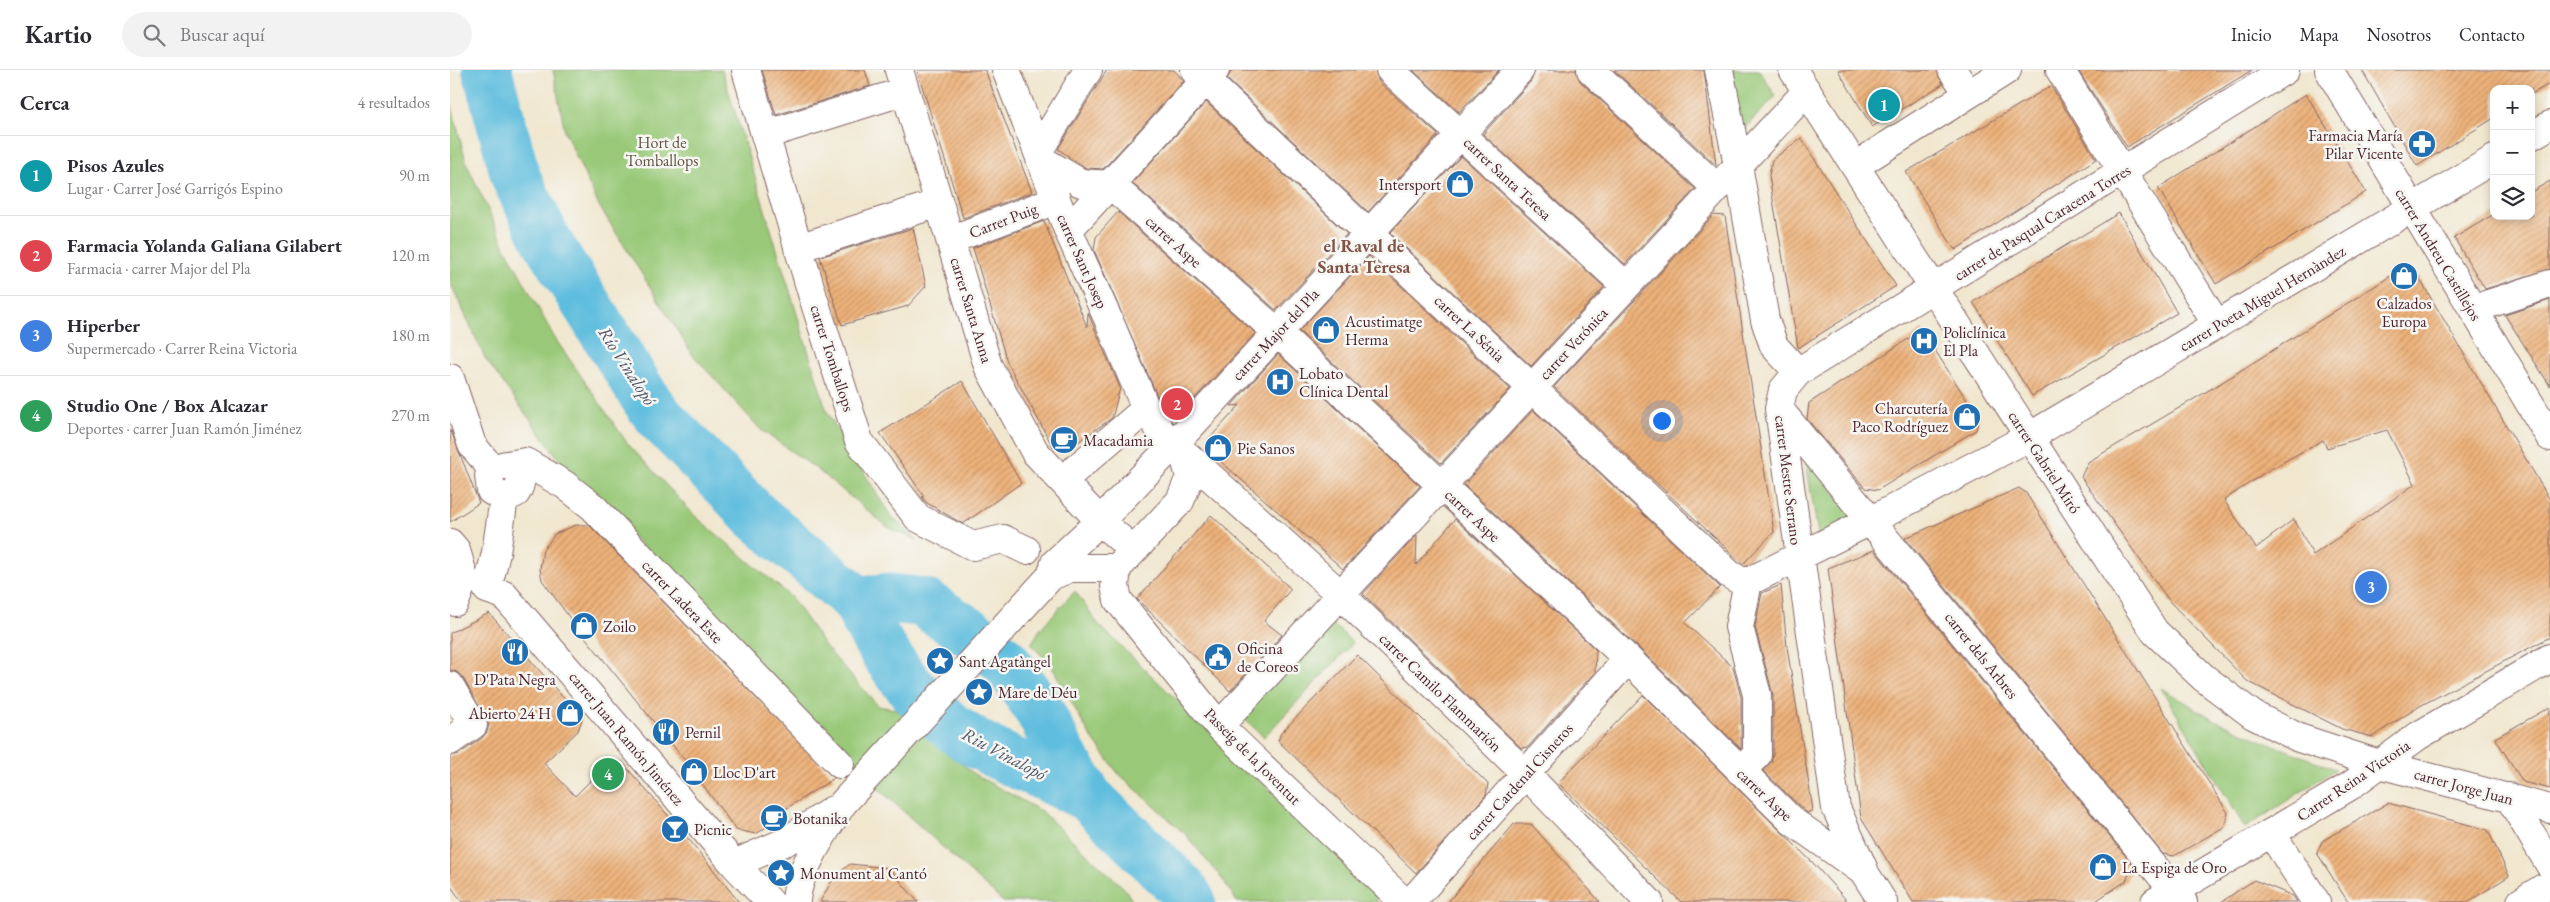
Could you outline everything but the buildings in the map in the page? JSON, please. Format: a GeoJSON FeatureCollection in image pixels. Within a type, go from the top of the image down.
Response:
{"type":"FeatureCollection","features":[{"type":"Feature","properties":{"kind":"street","name":"carrer Tomballops"},"geometry":{"type":"LineString","coordinates":[[746,70],[798,248],[859,441],[918,518],[973,546],[1003,540],[1026,550]]}},
{"type":"Feature","properties":{"kind":"street","name":"carrer Sant Josep"},"geometry":{"type":"LineString","coordinates":[[1006,70],[1068,230],[1146,409],[1162,433],[1224,490]]}},
{"type":"Feature","properties":{"kind":"street"},"geometry":{"type":"LineString","coordinates":[[1088,70],[1039,155],[1081,183],[1111,185]]}},
{"type":"Feature","properties":{"kind":"street","name":"carrer Santa Teresa"},"geometry":{"type":"LineString","coordinates":[[1390,70],[1626,286]]}},
{"type":"Feature","properties":{"kind":"street","name":"carrer Major del Pla"},"geometry":{"type":"LineString","coordinates":[[843,803],[1051,576],[1055,563],[1179,449],[1277,332],[1520,70]]}},
{"type":"Feature","properties":{"kind":"street"},"geometry":{"type":"LineString","coordinates":[[1592,70],[1717,188]]}},
{"type":"Feature","properties":{"kind":"street"},"geometry":{"type":"LineString","coordinates":[[1719,70],[1738,164],[1765,320],[1774,346],[1798,372]]}},
{"type":"Feature","properties":{"kind":"street"},"geometry":{"type":"LineString","coordinates":[[1952,70],[1969,94]]}},
{"type":"Feature","properties":{"kind":"street"},"geometry":{"type":"LineString","coordinates":[[1855,166],[2007,70]]}},
{"type":"Feature","properties":{"kind":"street"},"geometry":{"type":"LineString","coordinates":[[2060,70],[2124,171],[2217,325]]}},
{"type":"Feature","properties":{"kind":"street","name":"carrer de Pasqual Caracena Torres"},"geometry":{"type":"LineString","coordinates":[[1798,372],[2285,70]]}},
{"type":"Feature","properties":{"kind":"street","name":"carrer Andreu Castillejos"},"geometry":{"type":"LineString","coordinates":[[2329,70],[2550,437]]}},
{"type":"Feature","properties":{"kind":"street"},"geometry":{"type":"LineString","coordinates":[[1068,230],[1111,185],[1205,74]]}},
{"type":"Feature","properties":{"kind":"street","name":"carrer La Sénia"},"geometry":{"type":"LineString","coordinates":[[1205,74],[1369,233],[1729,574],[1738,580],[1748,582]]}},
{"type":"Feature","properties":{"kind":"street"},"geometry":{"type":"LineString","coordinates":[[765,135],[902,80]]}},
{"type":"Feature","properties":{"kind":"street","name":"carrer Santa Anna"},"geometry":{"type":"LineString","coordinates":[[902,80],[988,366],[1035,452],[1100,521],[1125,559]]}},
{"type":"Feature","properties":{"kind":"street","name":"carrer Verónica"},"geometry":{"type":"LineString","coordinates":[[1219,726],[1717,188],[1738,164],[1800,81]]}},
{"type":"Feature","properties":{"kind":"street","name":"carrer Gabriel Miró"},"geometry":{"type":"LineString","coordinates":[[1800,81],[2155,632],[2204,678],[2254,715],[2299,738],[2378,764]]}},
{"type":"Feature","properties":{"kind":"street"},"geometry":{"type":"LineString","coordinates":[[2535,134],[2550,125]]}},
{"type":"Feature","properties":{"kind":"street","name":"carrer Poeta Miguel Hernàndez"},"geometry":{"type":"LineString","coordinates":[[1748,582],[1872,520],[2029,437],[2490,161]]}},
{"type":"Feature","properties":{"kind":"street","name":"carrer Aspe"},"geometry":{"type":"LineString","coordinates":[[1111,185],[1277,332],[1628,659],[1792,821],[1864,872],[1883,902]]}},
{"type":"Feature","properties":{"kind":"street","name":"Carrer Puig"},"geometry":{"type":"LineString","coordinates":[[950,240],[1056,200]]}},
{"type":"Feature","properties":{"kind":"street"},"geometry":{"type":"LineString","coordinates":[[798,248],[939,203]]}},
{"type":"Feature","properties":{"kind":"street"},"geometry":{"type":"LineString","coordinates":[[2473,309],[2550,284]]}},
{"type":"Feature","properties":{"kind":"street","name":"carrer Mestre Serrano"},"geometry":{"type":"LineString","coordinates":[[1798,372],[1783,390],[1779,409],[1836,808],[1864,872]]}},
{"type":"Feature","properties":{"kind":"street"},"geometry":{"type":"LineString","coordinates":[[450,378],[472,445],[507,480],[496,553],[487,589],[453,603]]}},
{"type":"Feature","properties":{"kind":"street"},"geometry":{"type":"LineString","coordinates":[[1063,480],[1146,409]]}},
{"type":"Feature","properties":{"kind":"street","name":"carrer dels Arbres"},"geometry":{"type":"LineString","coordinates":[[1779,409],[1872,520],[2170,898]]}},
{"type":"Feature","properties":{"kind":"street"},"geometry":{"type":"LineString","coordinates":[[1051,576],[1070,568],[1125,559],[1180,500],[1190,477],[1179,449]]}},
{"type":"Feature","properties":{"kind":"street","name":"carrer Ladera Este"},"geometry":{"type":"LineString","coordinates":[[507,480],[525,462],[548,474],[592,507],[840,764]]}},
{"type":"Feature","properties":{"kind":"street"},"geometry":{"type":"LineString","coordinates":[[1180,500],[1199,492],[1224,490]]}},
{"type":"Feature","properties":{"kind":"street","name":"carrer Camilo Flammarión"},"geometry":{"type":"LineString","coordinates":[[1224,490],[1341,595],[1525,773],[1649,902]]}},
{"type":"Feature","properties":{"kind":"street"},"geometry":{"type":"LineString","coordinates":[[450,543],[456,550],[464,578],[453,603]]}},
{"type":"Feature","properties":{"kind":"street","name":"Passeig de la Joventut"},"geometry":{"type":"LineString","coordinates":[[1125,559],[1115,586],[1118,600],[1219,726],[1404,902]]}},
{"type":"Feature","properties":{"kind":"street"},"geometry":{"type":"LineString","coordinates":[[1740,771],[1756,755],[1757,695],[1739,627],[1748,582]]}},
{"type":"Feature","properties":{"kind":"street","name":"carrer Juan Ramón Jiménez"},"geometry":{"type":"LineString","coordinates":[[487,589],[504,595],[734,864],[762,900]]}},
{"type":"Feature","properties":{"kind":"street","name":"Carrer Reina Victoria"},"geometry":{"type":"LineString","coordinates":[[2170,898],[2350,786],[2418,736],[2550,658]]}},
{"type":"Feature","properties":{"kind":"street","name":"carrer Cardenal Cisneros"},"geometry":{"type":"LineString","coordinates":[[1410,902],[1628,659]]}},
{"type":"Feature","properties":{"kind":"street"},"geometry":{"type":"LineString","coordinates":[[450,686],[473,725],[450,741]]}},
{"type":"Feature","properties":{"kind":"street","name":"carrer Jorge Juan"},"geometry":{"type":"LineString","coordinates":[[2378,764],[2550,809]]}},
{"type":"Feature","properties":{"kind":"street"},"geometry":{"type":"LineString","coordinates":[[2509,797],[2550,865]]}},
{"type":"Feature","properties":{"kind":"street"},"geometry":{"type":"LineString","coordinates":[[734,864],[785,842],[843,803]]}},
{"type":"Feature","properties":{"kind":"street"},"geometry":{"type":"LineString","coordinates":[[762,900],[783,896],[796,897],[818,842],[843,803]]}},
{"type":"Feature","properties":{"kind":"street"},"geometry":{"type":"LineString","coordinates":[[2272,833],[2316,902]]}},
{"type":"Feature","properties":{"kind":"street"},"geometry":{"type":"LineString","coordinates":[[2521,902],[2550,884]]}},
{"type":"Feature","properties":{"kind":"green space","name":"Hort de Tomballops"},"geometry":{"type":"Polygon","coordinates":[[[553,70],[722,70],[827,412],[890,515],[917,540],[889,528],[818,470],[761,430],[692,354],[598,204],[565,132],[553,70]]]}},
{"type":"Feature","properties":{"kind":"green space"},"geometry":{"type":"Polygon","coordinates":[[[1721,70],[1759,70],[1776,96],[1735,138],[1721,70]]]}},
{"type":"Feature","properties":{"kind":"green space"},"geometry":{"type":"Polygon","coordinates":[[[450,99],[466,162],[506,249],[554,337],[628,444],[695,516],[790,596],[825,646],[878,706],[896,709],[974,774],[1041,811],[1125,889],[1133,902],[1003,902],[846,759],[559,459],[486,360],[450,282],[450,99]]]}},
{"type":"Feature","properties":{"kind":"green space"},"geometry":{"type":"Polygon","coordinates":[[[1805,456],[1869,534],[1822,558],[1805,456]]]}},
{"type":"Feature","properties":{"kind":"green space"},"geometry":{"type":"Polygon","coordinates":[[[1075,591],[1098,624],[1321,839],[1372,891],[1378,902],[1237,902],[1223,880],[1185,834],[1117,772],[1089,734],[1052,667],[1031,644],[1041,628],[1075,591]]]}},
{"type":"Feature","properties":{"kind":"green space"},"geometry":{"type":"Polygon","coordinates":[[[1320,612],[1353,643],[1264,737],[1231,706],[1320,612]]]}},
{"type":"Feature","properties":{"kind":"green space"},"geometry":{"type":"Polygon","coordinates":[[[2161,688],[2213,719],[2260,740],[2336,769],[2245,828],[2161,688]]]}},
{"type":"Feature","properties":{"kind":"waterway","name":"Río Vinalopó"},"geometry":{"type":"LineString","coordinates":[[487,70],[516,178],[548,243],[649,404],[662,420],[756,516],[857,601],[877,641],[890,660],[918,696],[934,712],[969,739],[983,747],[1089,798]]}},
{"type":"Feature","properties":{"kind":"waterway","name":"Riu Vinalopó"},"geometry":{"type":"LineString","coordinates":[[857,601],[886,598],[922,602],[979,638],[1006,662],[1038,708],[1062,755],[1089,798],[1184,890],[1191,902]]}},
{"type":"Feature","properties":{"kind":"place","name":"Pisos Azules"},"geometry":{"type":"Point","coordinates":[1884,105]}},
{"type":"Feature","properties":{"kind":"place","name":"Farmacia María Pilar Vicente"},"geometry":{"type":"Point","coordinates":[2422,144]}},
{"type":"Feature","properties":{"kind":"place","name":"Intersport"},"geometry":{"type":"Point","coordinates":[1460,184]}},
{"type":"Feature","properties":{"kind":"place","name":"Calzados Europa"},"geometry":{"type":"Point","coordinates":[2404,276]}},
{"type":"Feature","properties":{"kind":"place","name":"Acustimatge Herma"},"geometry":{"type":"Point","coordinates":[1326,330]}},
{"type":"Feature","properties":{"kind":"place","name":"Policlínica El Pla"},"geometry":{"type":"Point","coordinates":[1924,341]}},
{"type":"Feature","properties":{"kind":"place","name":"Lobato Clínica Dental"},"geometry":{"type":"Point","coordinates":[1280,382]}},
{"type":"Feature","properties":{"kind":"place","name":"Farmacia Yolanda Galiana Gilabert"},"geometry":{"type":"Point","coordinates":[1177,404]}},
{"type":"Feature","properties":{"kind":"place","name":"Charcutería Paco Rodríguez"},"geometry":{"type":"Point","coordinates":[1967,417]}},
{"type":"Feature","properties":{"kind":"place","name":"Macadamia"},"geometry":{"type":"Point","coordinates":[1064,440]}},
{"type":"Feature","properties":{"kind":"place","name":"Pie Sanos"},"geometry":{"type":"Point","coordinates":[1218,448]}},
{"type":"Feature","properties":{"kind":"place","name":"Hiperber"},"geometry":{"type":"Point","coordinates":[2371,587]}},
{"type":"Feature","properties":{"kind":"place","name":"Zoilo"},"geometry":{"type":"Point","coordinates":[584,626]}},
{"type":"Feature","properties":{"kind":"place","name":"D'Pata Negra"},"geometry":{"type":"Point","coordinates":[515,652]}},
{"type":"Feature","properties":{"kind":"place","name":"Oficina de Coreos"},"geometry":{"type":"Point","coordinates":[1218,657]}},
{"type":"Feature","properties":{"kind":"place","name":"Sant Agatàngel"},"geometry":{"type":"Point","coordinates":[940,661]}},
{"type":"Feature","properties":{"kind":"place","name":"Mare de Déu"},"geometry":{"type":"Point","coordinates":[979,692]}},
{"type":"Feature","properties":{"kind":"place","name":"Abierto 24 H"},"geometry":{"type":"Point","coordinates":[570,713]}},
{"type":"Feature","properties":{"kind":"place","name":"Pernil"},"geometry":{"type":"Point","coordinates":[666,732]}},
{"type":"Feature","properties":{"kind":"place","name":"Lloc D'art"},"geometry":{"type":"Point","coordinates":[694,772]}},
{"type":"Feature","properties":{"kind":"place","name":"Studio One / Box Alcazar"},"geometry":{"type":"Point","coordinates":[608,774]}},
{"type":"Feature","properties":{"kind":"place","name":"Botanika"},"geometry":{"type":"Point","coordinates":[774,818]}},
{"type":"Feature","properties":{"kind":"place","name":"Picnic"},"geometry":{"type":"Point","coordinates":[675,829]}},
{"type":"Feature","properties":{"kind":"place","name":"La Espiga de Oro"},"geometry":{"type":"Point","coordinates":[2103,867]}},
{"type":"Feature","properties":{"kind":"place","name":"Monument al Cantó"},"geometry":{"type":"Point","coordinates":[781,873]}},
{"type":"Feature","properties":{"kind":"district","name":"el Raval de Santa Teresa"},"geometry":{"type":"Point","coordinates":[1364,256]}}]}
